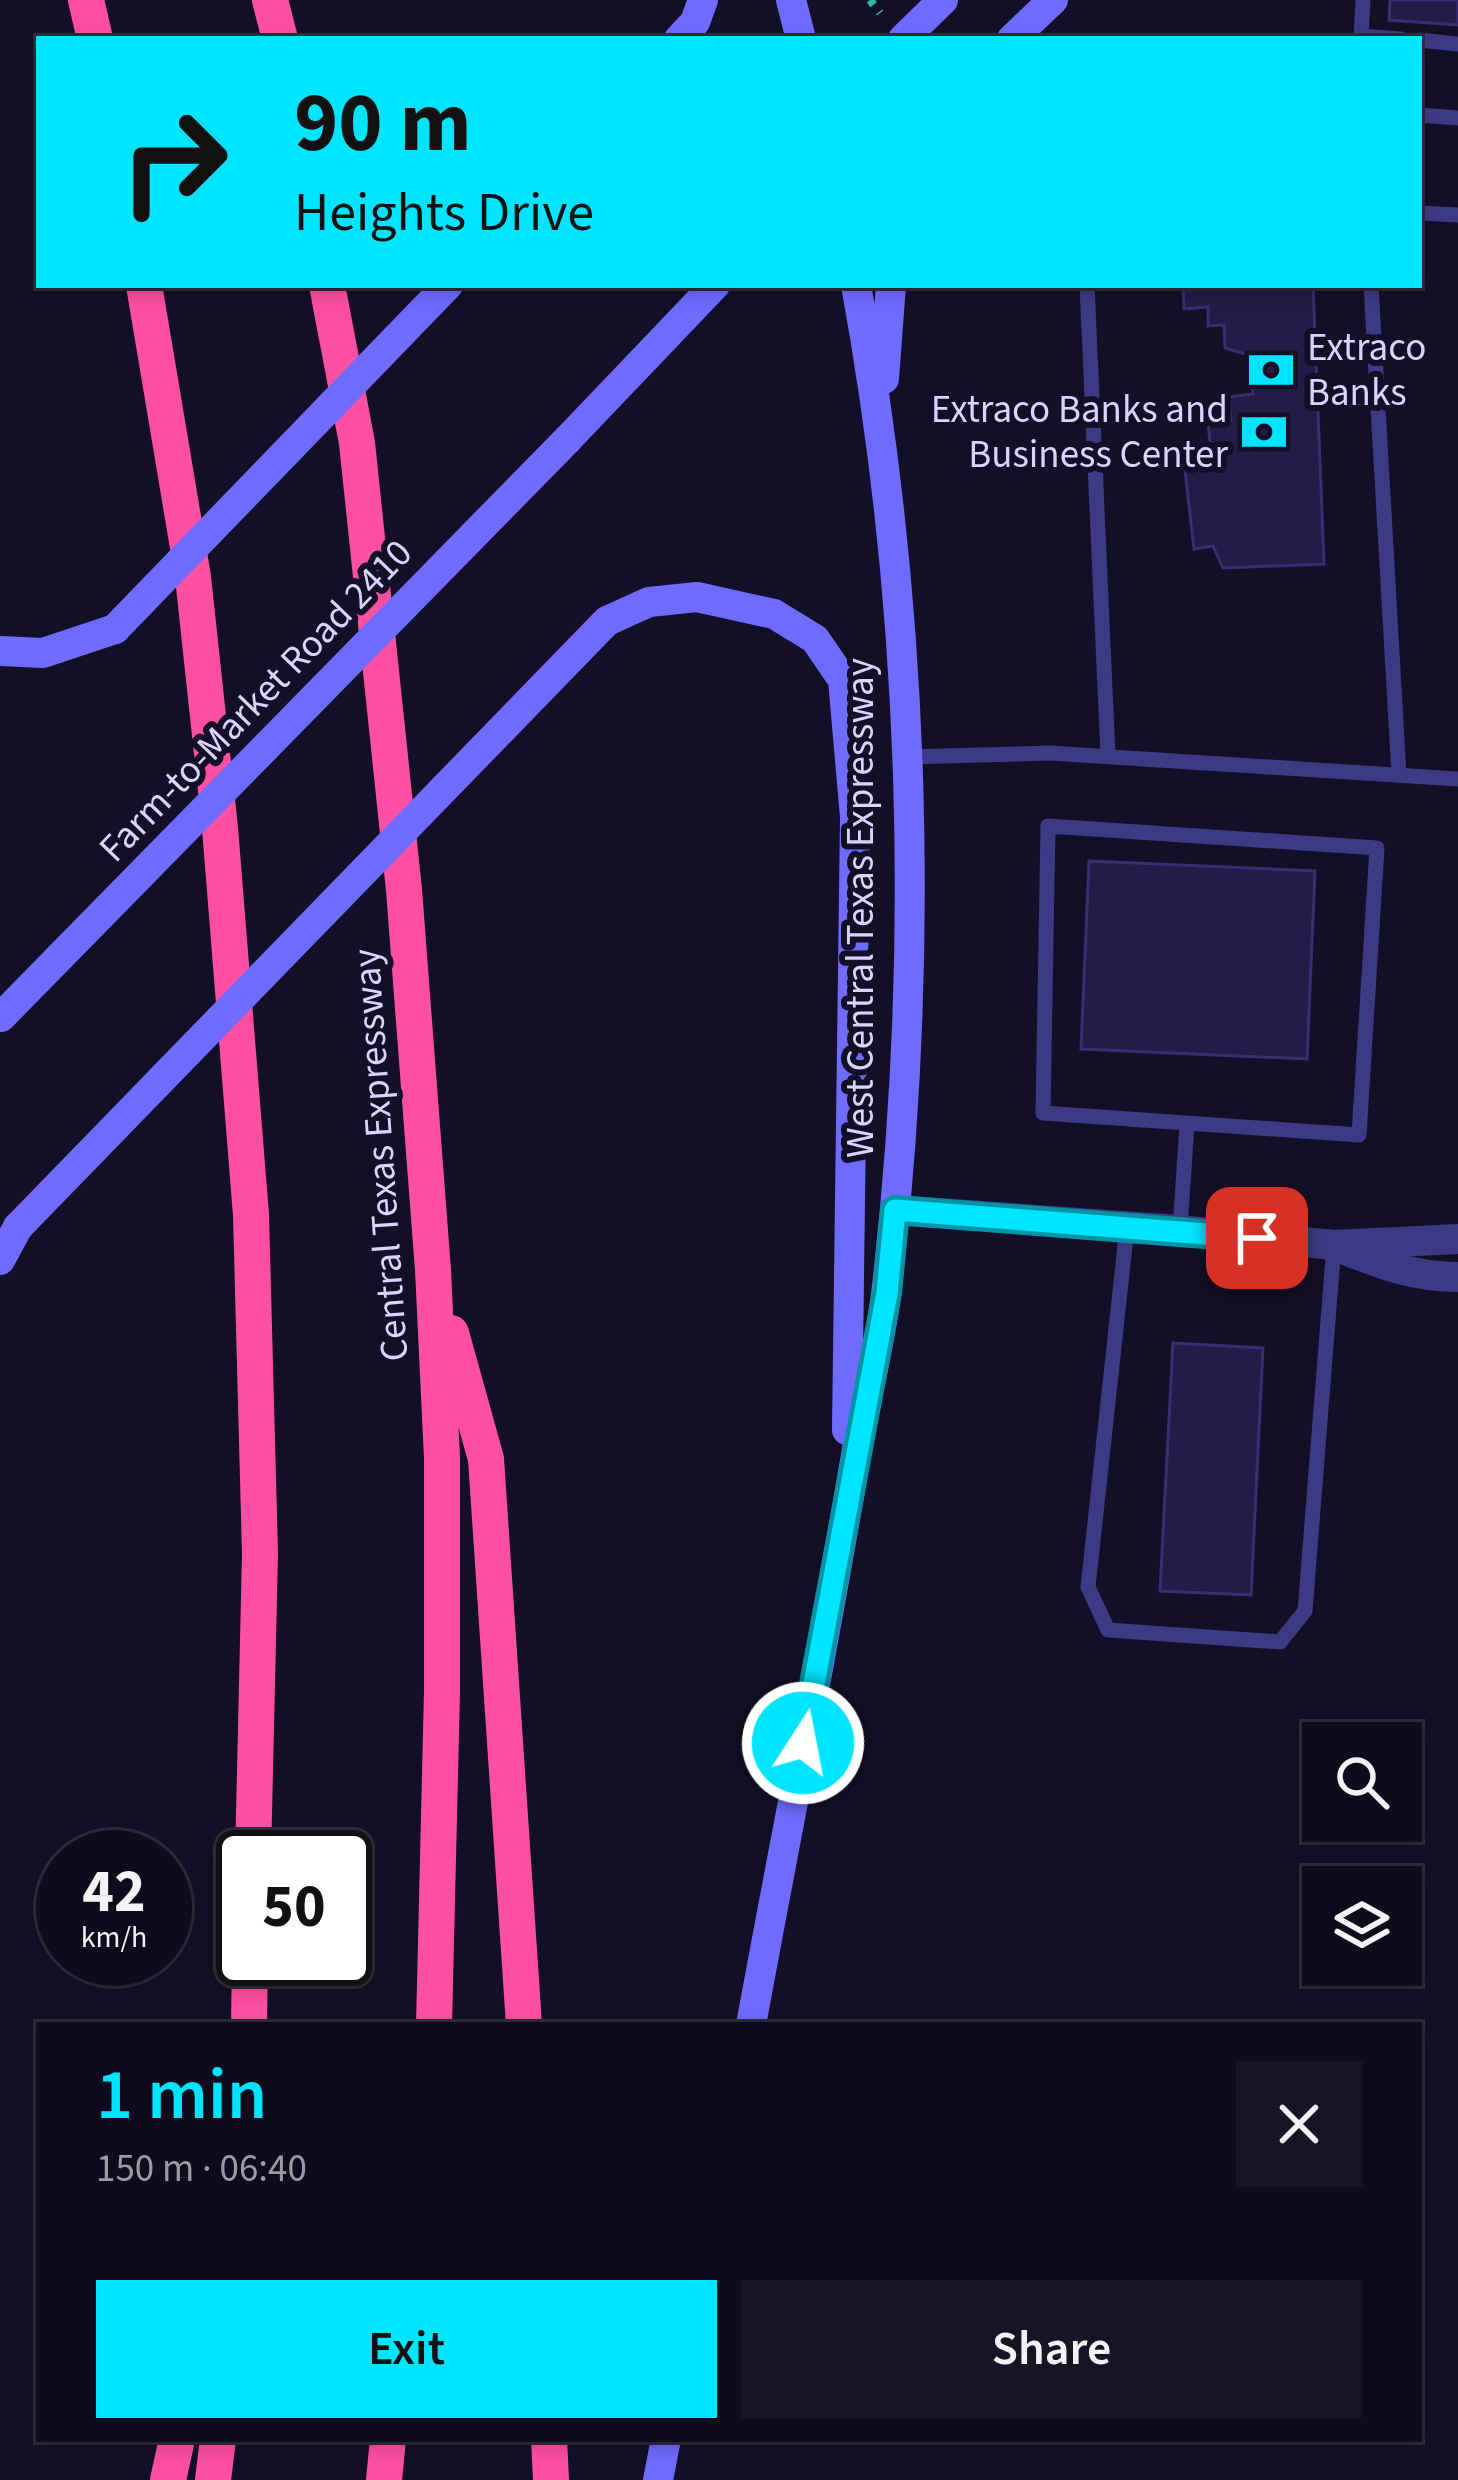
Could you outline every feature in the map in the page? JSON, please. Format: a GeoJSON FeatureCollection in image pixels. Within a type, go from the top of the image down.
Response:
{"type":"FeatureCollection","features":[{"type":"Feature","properties":{"kind":"highway"},"geometry":{"type":"LineString","coordinates":[[86,0],[94,36]]}},
{"type":"Feature","properties":{"kind":"highway"},"geometry":{"type":"LineString","coordinates":[[270,0],[279,36]]}},
{"type":"Feature","properties":{"kind":"highway"},"geometry":{"type":"LineString","coordinates":[[144,288],[196,600],[251,1215],[260,1554],[254,1830]]}},
{"type":"Feature","properties":{"kind":"highway","name":"Central Texas Expressway"},"geometry":{"type":"LineString","coordinates":[[328,288],[360,467],[404,890],[433,1270],[442,1459],[434,2022]]}},
{"type":"Feature","properties":{"kind":"highway"},"geometry":{"type":"LineString","coordinates":[[433,1270],[486,1459],[524,2022]]}},
{"type":"Feature","properties":{"kind":"highway"},"geometry":{"type":"LineString","coordinates":[[249,2022],[250,1986]]}},
{"type":"Feature","properties":{"kind":"highway"},"geometry":{"type":"LineString","coordinates":[[168,2480],[176,2442]]}},
{"type":"Feature","properties":{"kind":"highway"},"geometry":{"type":"LineString","coordinates":[[213,2480],[218,2442]]}},
{"type":"Feature","properties":{"kind":"highway"},"geometry":{"type":"LineString","coordinates":[[384,2480],[388,2442]]}},
{"type":"Feature","properties":{"kind":"highway"},"geometry":{"type":"LineString","coordinates":[[549,2442],[551,2480]]}},
{"type":"Feature","properties":{"kind":"main road"},"geometry":{"type":"LineString","coordinates":[[682,36],[695,22],[703,0]]}},
{"type":"Feature","properties":{"kind":"main road"},"geometry":{"type":"LineString","coordinates":[[791,0],[800,36]]}},
{"type":"Feature","properties":{"kind":"main road"},"geometry":{"type":"LineString","coordinates":[[906,36],[944,0]]}},
{"type":"Feature","properties":{"kind":"main road"},"geometry":{"type":"LineString","coordinates":[[1027,34],[1053,0]]}},
{"type":"Feature","properties":{"kind":"main road"},"geometry":{"type":"LineString","coordinates":[[0,651],[43,653],[115,629],[445,288]]}},
{"type":"Feature","properties":{"kind":"main road","name":"Farm-to-Market Road 2410"},"geometry":{"type":"LineString","coordinates":[[0,1018],[712,288]]}},
{"type":"Feature","properties":{"kind":"main road","name":"West Central Texas Expressway"},"geometry":{"type":"LineString","coordinates":[[752,2022],[887,1293],[906,1068],[909,850],[898,578],[856,288]]}},
{"type":"Feature","properties":{"kind":"main road"},"geometry":{"type":"LineString","coordinates":[[880,433],[891,288]]}},
{"type":"Feature","properties":{"kind":"main road"},"geometry":{"type":"LineString","coordinates":[[0,1260],[18,1227],[607,621],[649,602],[697,597],[774,614],[814,639],[843,680],[855,817],[847,1508]]}},
{"type":"Feature","properties":{"kind":"main road"},"geometry":{"type":"LineString","coordinates":[[658,2480],[665,2442]]}},
{"type":"Feature","properties":{"kind":"street"},"geometry":{"type":"LineString","coordinates":[[895,1210],[1334,1245],[1458,1239]]}},
{"type":"Feature","properties":{"kind":"street"},"geometry":{"type":"LineString","coordinates":[[1334,1245],[1404,1273],[1452,1282]]}},
{"type":"Feature","properties":{"kind":"lane"},"geometry":{"type":"LineString","coordinates":[[1361,36],[1363,0]]}},
{"type":"Feature","properties":{"kind":"lane"},"geometry":{"type":"LineString","coordinates":[[1422,40],[1458,44]]}},
{"type":"Feature","properties":{"kind":"lane"},"geometry":{"type":"LineString","coordinates":[[1422,115],[1458,118]]}},
{"type":"Feature","properties":{"kind":"lane"},"geometry":{"type":"LineString","coordinates":[[1422,214],[1458,215]]}},
{"type":"Feature","properties":{"kind":"lane"},"geometry":{"type":"LineString","coordinates":[[1087,288],[1108,756]]}},
{"type":"Feature","properties":{"kind":"lane"},"geometry":{"type":"LineString","coordinates":[[1371,288],[1399,776]]}},
{"type":"Feature","properties":{"kind":"lane"},"geometry":{"type":"LineString","coordinates":[[907,757],[1050,752],[1458,779]]}},
{"type":"Feature","properties":{"kind":"lane"},"geometry":{"type":"LineString","coordinates":[[1048,826],[1377,848],[1358,1136],[1187,1124],[1043,1113],[1048,826]]}},
{"type":"Feature","properties":{"kind":"lane"},"geometry":{"type":"LineString","coordinates":[[1180,1230],[1187,1124]]}},
{"type":"Feature","properties":{"kind":"lane"},"geometry":{"type":"LineString","coordinates":[[1127,1227],[1088,1587],[1108,1630],[1280,1642],[1305,1611],[1334,1245]]}},
{"type":"Feature","properties":{"kind":"path"},"geometry":{"type":"LineString","coordinates":[[870,0],[880,13]]}},
{"type":"Feature","properties":{"kind":"building"},"geometry":{"type":"Polygon","coordinates":[[[1390,0],[1458,0],[1458,25],[1389,20],[1390,0]]]}},
{"type":"Feature","properties":{"kind":"building","name":"Extraco Banks and Business Center"},"geometry":{"type":"Polygon","coordinates":[[[1183,288],[1313,288],[1324,564],[1223,568],[1213,546],[1194,549],[1182,445],[1210,442],[1208,423],[1231,421],[1228,397],[1253,394],[1249,355],[1225,348],[1224,325],[1208,326],[1208,307],[1184,309],[1183,288]]]}},
{"type":"Feature","properties":{"kind":"building"},"geometry":{"type":"Polygon","coordinates":[[[1089,861],[1315,871],[1307,1059],[1081,1049],[1089,861]]]}},
{"type":"Feature","properties":{"kind":"building"},"geometry":{"type":"Polygon","coordinates":[[[1173,1343],[1263,1348],[1251,1595],[1160,1591],[1173,1343]]]}},
{"type":"Feature","properties":{"kind":"place","name":"Extraco Banks"},"geometry":{"type":"Point","coordinates":[1271,370]}},
{"type":"Feature","properties":{"kind":"place","name":"Extraco Banks and Business Center"},"geometry":{"type":"Point","coordinates":[1264,432]}},
{"type":"Feature","properties":{"kind":"route"},"geometry":{"type":"LineString","coordinates":[[803,1743],[887,1293],[895,1210],[1257,1238]]}}]}
